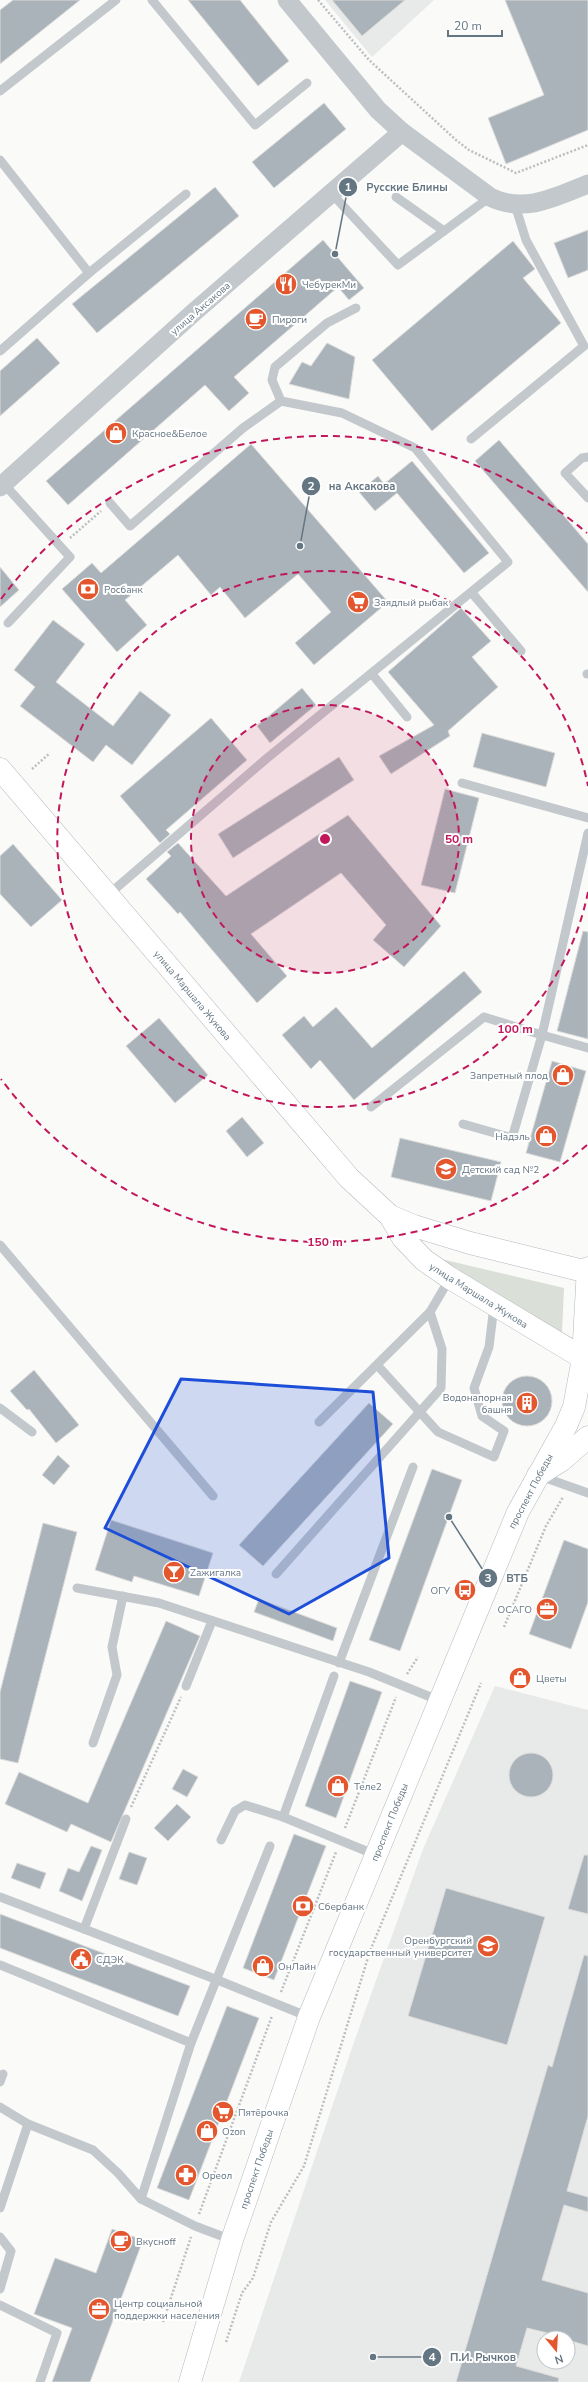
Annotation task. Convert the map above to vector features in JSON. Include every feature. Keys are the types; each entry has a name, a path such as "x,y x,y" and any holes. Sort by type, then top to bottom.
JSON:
{"main road":[{"name":"улица Маршала Жукова","path":"0,769 349,1178 390,1216 403,1238 424,1260 494,1306 586,1356"},
{"name":"улица Маршала Жукова","path":"390,1216 414,1226 470,1243 588,1270"},
{"name":"проспект Победы","path":"190,2382 232,2240 309,2017 438,1700 518,1512 566,1426 574,1407 586,1356 588,1270"},
{"path":"538,1475 562,1460 588,1437"}],"street":[{"path":"287,0 378,110 402,132 490,196 502,203 515,205 548,200 588,184"},
{"name":"улица Аксакова","path":"2,485 193,313 402,132"}],"lane":[{"path":"0,92 116,0"},
{"path":"152,0 255,125 307,83"},
{"path":"0,160 89,273"},
{"path":"0,351 89,273 186,194"},
{"path":"332,194 398,265 490,196"},
{"path":"396,197 444,231"},
{"path":"471,439 584,346 526,240 515,205"},
{"path":"281,401 272,380 275,367 327,323 356,308"},
{"path":"108,895 266,759 508,562 415,448 342,413 281,401 243,428 130,526 110,503"},
{"path":"588,457 582,458 565,473 588,498"},
{"path":"2,485 70,557 8,623"},
{"path":"472,592 522,650"},
{"path":"372,674 407,717"},
{"path":"462,783 588,818"},
{"path":"463,1124 512,1138 542,1036 588,834"},
{"path":"371,1107 484,1017 542,1036 588,1048"},
{"path":"0,1245 212,1496"},
{"path":"319,1422 378,1366 430,1312 450,1278"},
{"path":"378,1366 438,1432 494,1457 504,1431 482,1416 474,1388 489,1347 494,1306"},
{"path":"276,1574 441,1388 442,1349 430,1312"},
{"path":"0,1408 32,1432"},
{"path":"339,1663 413,1467"},
{"path":"538,1475 588,1493"},
{"path":"77,1588 159,1603 401,1684 438,1700"},
{"path":"93,1743 117,1675 112,1647 123,1596"},
{"path":"186,1686 212,1621"},
{"path":"283,1817 334,1676"},
{"path":"221,1840 235,1811 245,1805 283,1817 376,1855"},
{"path":"84,1928 126,1819"},
{"path":"141,2199 191,2043 215,1979 270,1846"},
{"path":"0,1897 84,1928 309,2017"},
{"path":"0,1966 191,2043"},
{"path":"0,2107 28,2124 93,2150 118,2173 141,2199 195,2226 232,2240"},
{"path":"0,2208 28,2124"},
{"path":"0,2237 11,2252 0,2289"},
{"path":"0,2305 57,2332 40,2382"}],"path":[{"path":"318,0 368,60 469,150 516,173 588,145"},
{"path":"60,546 110,503"},
{"path":"32,769 50,753"},
{"path":"504,1627 546,1526 568,1487"},
{"path":"163,2322 195,2226 277,2004 401,1684 418,1657"},
{"path":"226,2342 242,2293 253,2278 271,2222 304,2166 370,1951 481,1683"},
{"path":"126,1819 186,1686"}],"highlighted area":[{"path":"181,1379 373,1392 389,1558 289,1614 105,1528"}],"shaded area":[{"path":"325,0 434,0 372,57"},
{"path":"441,1259 564,1288 562,1333"},
{"name":"Оренбургский государственный университет","path":"495,1686 588,1710 588,2382 239,2382 354,2042 423,1849"}],"building":[{"path":"13,0 80,0 0,64 0,10"},
{"path":"188,0 240,0 289,61 258,86"},
{"path":"332,0 405,0 362,36"},
{"path":"505,0 588,0 588,130 506,164 488,118 544,95"},
{"path":"324,103 346,129 274,188 252,162"},
{"path":"215,187 239,216 97,333 72,304"},
{"path":"588,230 588,270 568,278 554,243"},
{"path":"323,240 364,288 349,300 338,287 234,377 249,393 229,411 205,385 68,505 46,481"},
{"path":"513,241 535,269 523,278 561,323 432,431 372,360"},
{"path":"37,338 60,363 0,416 0,371"},
{"path":"327,343 355,357 349,399 289,384 302,362 311,366"},
{"path":"499,440 588,544 588,592 475,461"},
{"path":"251,444 388,602 314,665 295,643 331,612 298,574 245,618 220,587 211,595 178,555 125,600 147,625 117,652 62,589 92,563 101,573"},
{"path":"412,461 489,553 464,573 397,493 375,511 359,492 378,476 384,484"},
{"path":"0,567 19,590 0,607"},
{"path":"461,608 491,641 472,657 498,687 448,731 450,736 391,774 379,756 434,725 388,672"},
{"path":"53,620 85,644 56,682 113,726 140,691 171,715 132,765 106,745 93,762 20,706 35,687 14,670"},
{"path":"302,688 316,705 270,743 257,726"},
{"path":"211,718 247,760 166,830 170,834 160,843 120,796"},
{"path":"482,733 555,753 546,787 473,767"},
{"path":"339,757 354,780 233,858 218,834"},
{"path":"445,789 479,798 455,893 421,885"},
{"path":"348,815 441,926 404,967 373,940 386,925 341,873 251,934 287,976 257,1003 180,912 178,914 146,879 171,856 167,852 178,843 226,896"},
{"path":"13,844 62,900 31,927 0,894 0,856"},
{"path":"583,931 588,932 588,1039 557,1031"},
{"path":"464,971 482,992 354,1100 320,1060 311,1069 282,1035 304,1016 313,1027 336,1007 372,1048"},
{"path":"159,1018 208,1075 175,1103 126,1046"},
{"path":"552,1061 586,1071 560,1162 526,1153"},
{"path":"242,1117 264,1143 247,1157 226,1131"},
{"name":"Детский сад №2","path":"400,1138 501,1162 491,1201 391,1177"},
{"path":"34,1370 79,1425 56,1443 29,1409 27,1410 10,1391"},
{"name":"Водонапорная башня","path":"522,1376 532,1376 545,1383 552,1396 552,1406 545,1419 532,1426 522,1426 513,1422 506,1415 502,1406 502,1396 506,1387 513,1380"},
{"path":"369,1403 393,1424 263,1566 239,1545"},
{"path":"58,1455 70,1466 54,1485 42,1475"},
{"path":"432,1469 462,1480 400,1651 369,1640"},
{"path":"111,1520 213,1553 199,1596 134,1576 132,1582 95,1570"},
{"path":"43,1523 77,1532 18,1763 0,1759 0,1692"},
{"path":"564,1540 588,1549 588,1602 571,1649 529,1634"},
{"path":"259,1599 337,1628 333,1641 254,1612"},
{"path":"166,1621 200,1636 111,1842 71,1824 67,1832 5,1804 19,1772 88,1803"},
{"path":"350,1681 382,1692 336,1818 305,1806"},
{"path":"531,1753 543,1757 549,1763 553,1775 549,1787 543,1793 531,1797 519,1793 513,1787 509,1775 513,1763 519,1757"},
{"path":"183,1769 198,1777 187,1797 172,1789"},
{"path":"177,1804 191,1817 168,1841 154,1828"},
{"path":"294,1834 326,1846 274,1980 243,1968"},
{"path":"91,1846 102,1850 82,1901 59,1891 68,1868 79,1872"},
{"path":"129,1852 147,1858 137,1885 119,1879"},
{"path":"584,1855 588,1855 588,1914 568,1909"},
{"path":"17,1863 46,1873 40,1889 11,1878"},
{"path":"446,1888 545,1917 507,2045 408,2016"},
{"path":"0,1914 190,1986 178,2016 0,1948"},
{"path":"584,1955 588,1956 588,2116 567,2191 588,2197 588,2212 564,2205 542,2280 588,2293 588,2346 576,2342 576,2330 536,2330 527,2328 516,2366 559,2378 558,2382 456,2382 548,2065 552,2067"},
{"path":"227,2006 259,2018 189,2200 157,2188"},
{"path":"112,2229 143,2240 90,2382 52,2382 72,2328 34,2314 55,2258 96,2273"}],"place":[{"name":"Русские Блины","path":"335,254"},
{"name":"ЧебурекМи","path":"286,284"},
{"name":"Пироги","path":"256,319"},
{"name":"Красное&Белое","path":"116,433"},
{"name":"на Аксакова","path":"300,546"},
{"name":"Росбанк","path":"88,589"},
{"name":"Заядлый рыбак","path":"358,602"},
{"name":"Запретный плод","path":"563,1075"},
{"name":"Надэль","path":"546,1136"},
{"name":"Детский сад №2","path":"446,1169"},
{"name":"Водонапорная башня","path":"527,1403"},
{"name":"ВТБ","path":"449,1517"},
{"name":"Zажигалка","path":"174,1572"},
{"name":"ОГУ","path":"465,1590"},
{"name":"ОСАГО","path":"547,1609"},
{"name":"Цветы","path":"520,1678"},
{"name":"Теле2","path":"338,1786"},
{"name":"Сбербанк","path":"303,1906"},
{"name":"Оренбургский государственный университет","path":"488,1946"},
{"name":"СДЭК","path":"81,1959"},
{"name":"ОнЛайн","path":"263,1966"},
{"name":"Пятёрочка","path":"223,2112"},
{"name":"Ozon","path":"207,2131"},
{"name":"Ореол","path":"186,2175"},
{"name":"Вкусноff","path":"121,2241"},
{"name":"Центр социальной поддержки населения","path":"99,2309"},
{"name":"П.И. Рычков","path":"373,2357"}]}
